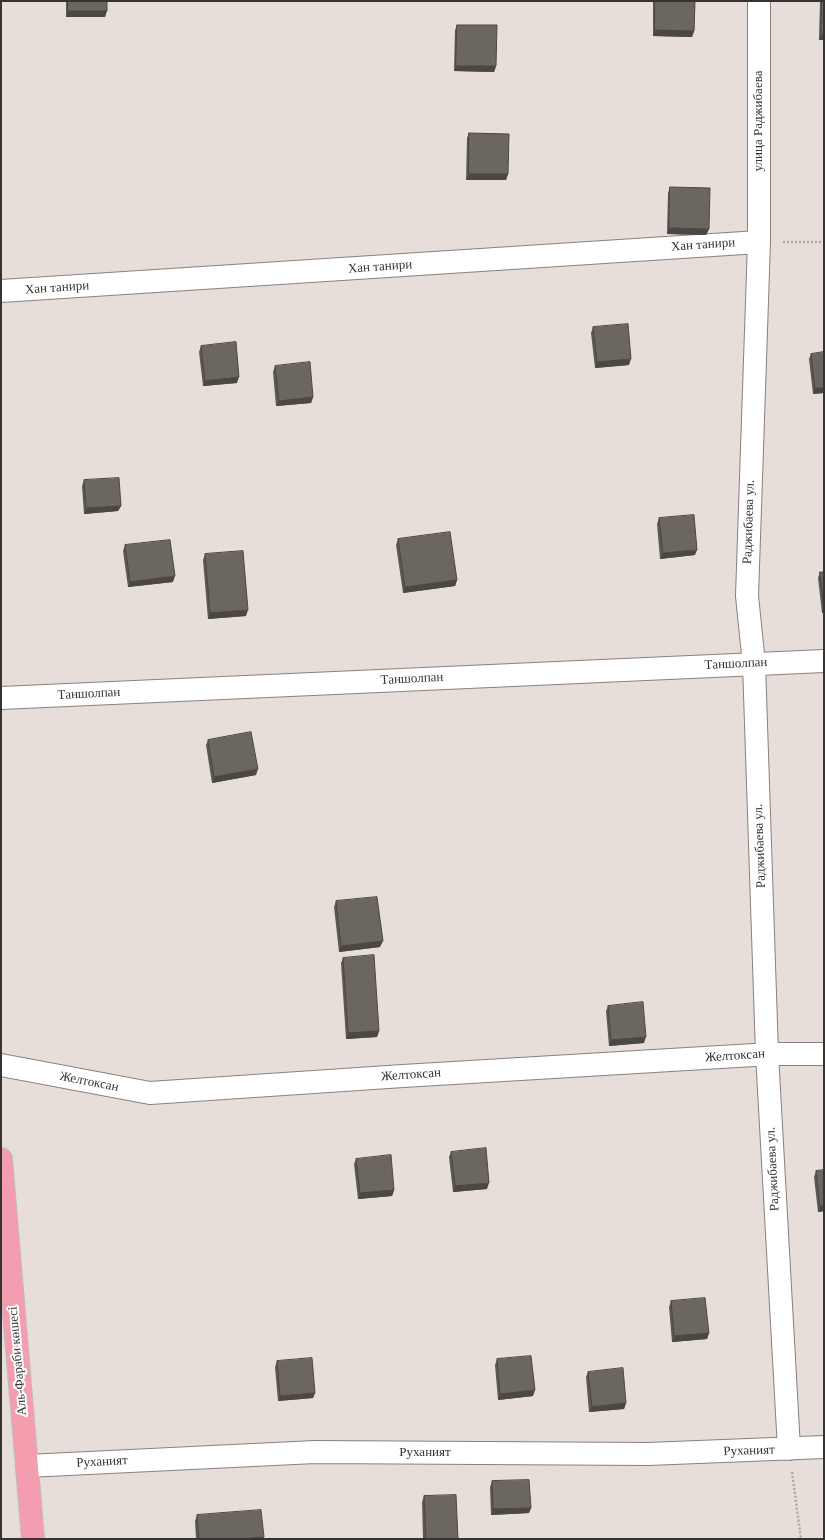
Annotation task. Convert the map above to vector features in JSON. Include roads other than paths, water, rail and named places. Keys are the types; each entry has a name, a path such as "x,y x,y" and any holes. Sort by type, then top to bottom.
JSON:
{"main road":[{"name":"Аль-Фараби көшесі","path":"1,1159 33,1539"}],"street":[{"name":"улица Раджибаева","path":"758,1 759,242"},
{"name":"Хан танири","path":"1,291 759,242"},
{"name":"Раджибаева ул.","path":"759,242 747,596 754,664 767,1054 789,1449"},
{"name":"Таншолпан","path":"1,698 824,661"},
{"name":"Желтоксан","path":"1,1065 150,1093 767,1054 824,1054"},
{"name":"Руханият","path":"27,1466 315,1452 648,1454 824,1447"}]}
